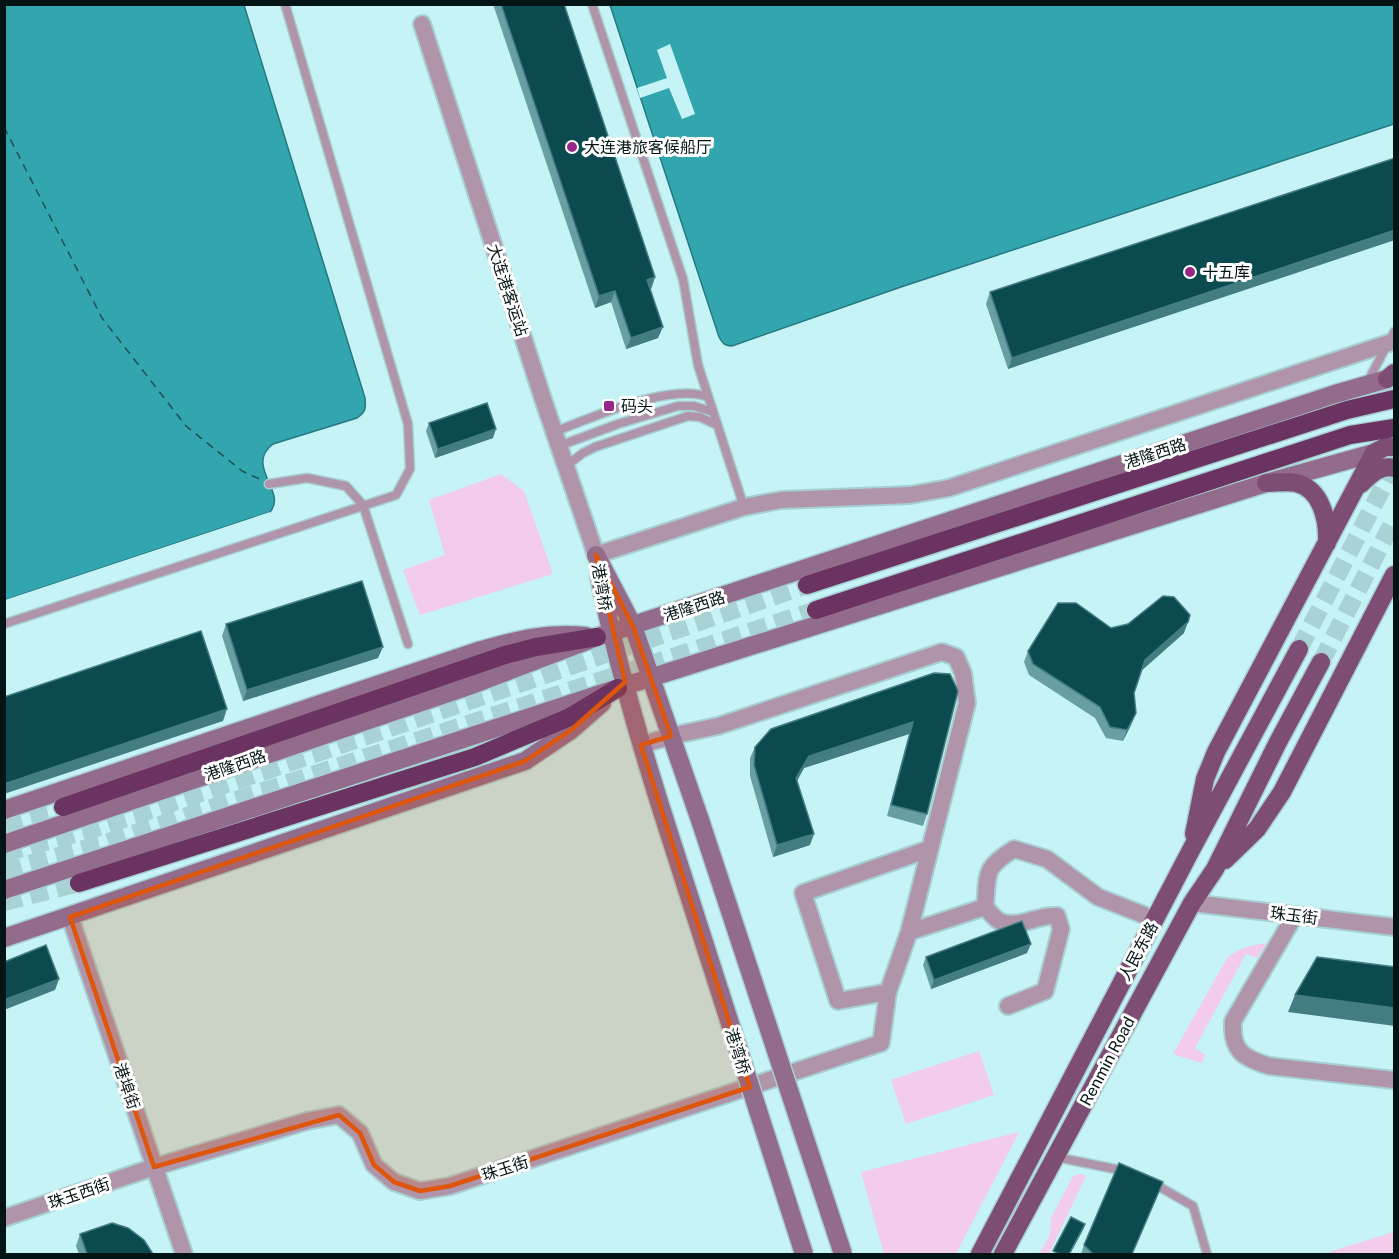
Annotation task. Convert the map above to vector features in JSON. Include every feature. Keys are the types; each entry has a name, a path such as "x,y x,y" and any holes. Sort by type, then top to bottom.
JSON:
{"highway":[{"path":"807,585 1387,400"},
{"path":"816,610 1350,435 1395,428"},
{"path":"63,807 505,656 604,635"},
{"path":"79,883 475,757 570,717 622,687"}],"main road":[{"name":"港隆西路","path":"4,844 468,686 604,635 1392,377"},
{"path":"1335,394 1360,395 1387,400"},
{"path":"4,890 650,678 1266,483 1374,453 1385,447 1395,447"},
{"path":"1191,850 1203,787 1216,752 1374,453"},
{"path":"1355,490 1372,473 1389,466 1395,468"},
{"path":"1266,483 1296,483 1311,490 1325,515 1328,528 1327,543"},
{"name":"港湾桥","path":"596,555 633,626 700,820 843,1254"},
{"name":"港湾桥","path":"596,555 604,635 804,1254"},
{"path":"1215,869 1257,829 1282,792 1395,574"},
{"path":"4,810 519,639 560,633 604,635"},
{"name":"人民东路","path":"980,1254 1299,649"},
{"path":"1215,869 1278,742 1321,662"},
{"path":"4,938 525,761 572,730 622,687"},
{"name":"Renmin Road","path":"1003,1254 1192,903 1215,869"}],"street":[{"name":"大连港客运站","path":"422,24 556,439 596,555"},
{"path":"596,555 744,507 781,500 910,495 949,488 1392,337"},
{"path":"641,746 671,736 718,726 942,652 956,657 963,673 968,703 909,932 888,992 838,1001 803,893 929,849"},
{"path":"985,908 988,873 996,860 1014,849 1047,859 1098,897 1144,915"},
{"name":"珠玉街","path":"1192,903 1395,927"},
{"path":"909,932 985,908"},
{"path":"985,908 999,921 1018,925 1048,915 1057,916 1062,929 1046,991 1008,1006"},
{"path":"1295,915 1233,1021 1232,1037 1237,1047 1250,1060 1269,1066 1395,1080"},
{"name":"港埠街","path":"70,917 184,1254"},
{"name":"珠玉街","path":"154,1167 307,1121 339,1115 360,1133 374,1165 394,1182 420,1191 450,1186 882,1043 888,992"},
{"name":"珠玉西街","path":"4,1218 154,1167"}],"lane":[{"path":"4,624 396,495 410,469 408,424 285,4"},
{"path":"592,4 683,279 698,365 744,507"},
{"path":"1366,385 1392,337"},
{"path":"556,439 614,410 671,394 688,393 708,397"},
{"path":"556,439 609,427 678,406 694,406 713,412"},
{"path":"566,466 595,447 673,420 688,416 700,417 718,425"},
{"path":"269,484 307,478 346,486 363,506 408,644"},
{"path":"1055,1157 1109,1166 1134,1173"},
{"path":"1144,1178 1192,1206 1207,1254"}],"highlighted area":[{"path":"596,555 633,626 671,736 641,745 750,1087 450,1186 420,1191 394,1182 374,1165 360,1133 339,1115 154,1167 70,917 525,761 571,730 625,682"}],"shaded area":[{"path":"501,474 524,491 553,574 420,615 403,570 445,555 429,500"},
{"path":"1267,943 1257,958 1246,954 1195,1048 1205,1055 1202,1063 1173,1054 1227,958 1246,948"},
{"path":"979,1051 994,1095 906,1124 891,1080"},
{"path":"1019,1132 956,1254 884,1254 861,1172"},
{"path":"1079,1174 1086,1176 1049,1254 1039,1254 1050,1235 1051,1218 1073,1176"},
{"path":"1394,1232 1394,1254 1322,1254"}],"water":[{"path":"4,5 244,5 365,398 365,410 357,418 273,444 265,452 264,470 274,496 274,504 270,512 5,600"},
{"path":"610,5 1394,5 1394,124 730,346 724,344 719,337"}],"pier":[{"path":"670,44 695,114 682,119 669,88 640,98 637,88 667,78 657,50"},
{"path":"270,512 271,515 4,603 5,600"}],"building":[{"name":"大连港旅客候船厅","path":"501,4 564,4 655,277 647,280 663,327 631,338 615,291 599,296"},
{"name":"十五库","path":"1395,158 1395,230 1012,358 990,292"},
{"path":"487,403 496,429 438,449 429,423"},
{"path":"362,581 383,647 247,690 226,624"},
{"path":"1163,596 1174,597 1190,615 1188,622 1145,660 1134,693 1136,713 1127,730 1110,727 1100,707 1033,664 1028,651 1058,603 1076,603 1111,628 1128,624"},
{"path":"201,631 227,709 4,784 4,697"},
{"path":"934,673 950,674 958,691 927,814 891,805 913,722 809,756 796,778 814,834 777,845 754,765 755,747 771,729"},
{"path":"1022,921 1031,944 934,980 926,957"},
{"path":"46,945 59,979 4,1000 4,962"},
{"path":"1317,957 1395,967 1395,1008 1295,995"},
{"path":"1119,1163 1163,1182 1132,1254 1093,1254 1084,1245"},
{"path":"1071,1217 1085,1224 1069,1254 1059,1254 1053,1251"},
{"path":"112,1223 128,1228 144,1240 153,1254 87,1254 80,1234"}],"ferry route":[{"path":"4,127 102,318 186,426 242,471 266,482"}],"tunnel":[{"path":"1299,649 1394,466"},
{"path":"1321,662 1394,520"},
{"path":"4,853 93,829 154,809 807,585"},
{"path":"4,871 105,843 816,610"},
{"path":"4,823 63,807"},
{"path":"4,902 79,883"}],"place":[{"name":"大连港旅客候船厅","path":"572,147"},
{"name":"十五库","path":"1190,272"},
{"name":"码头","path":"609,406"}]}
